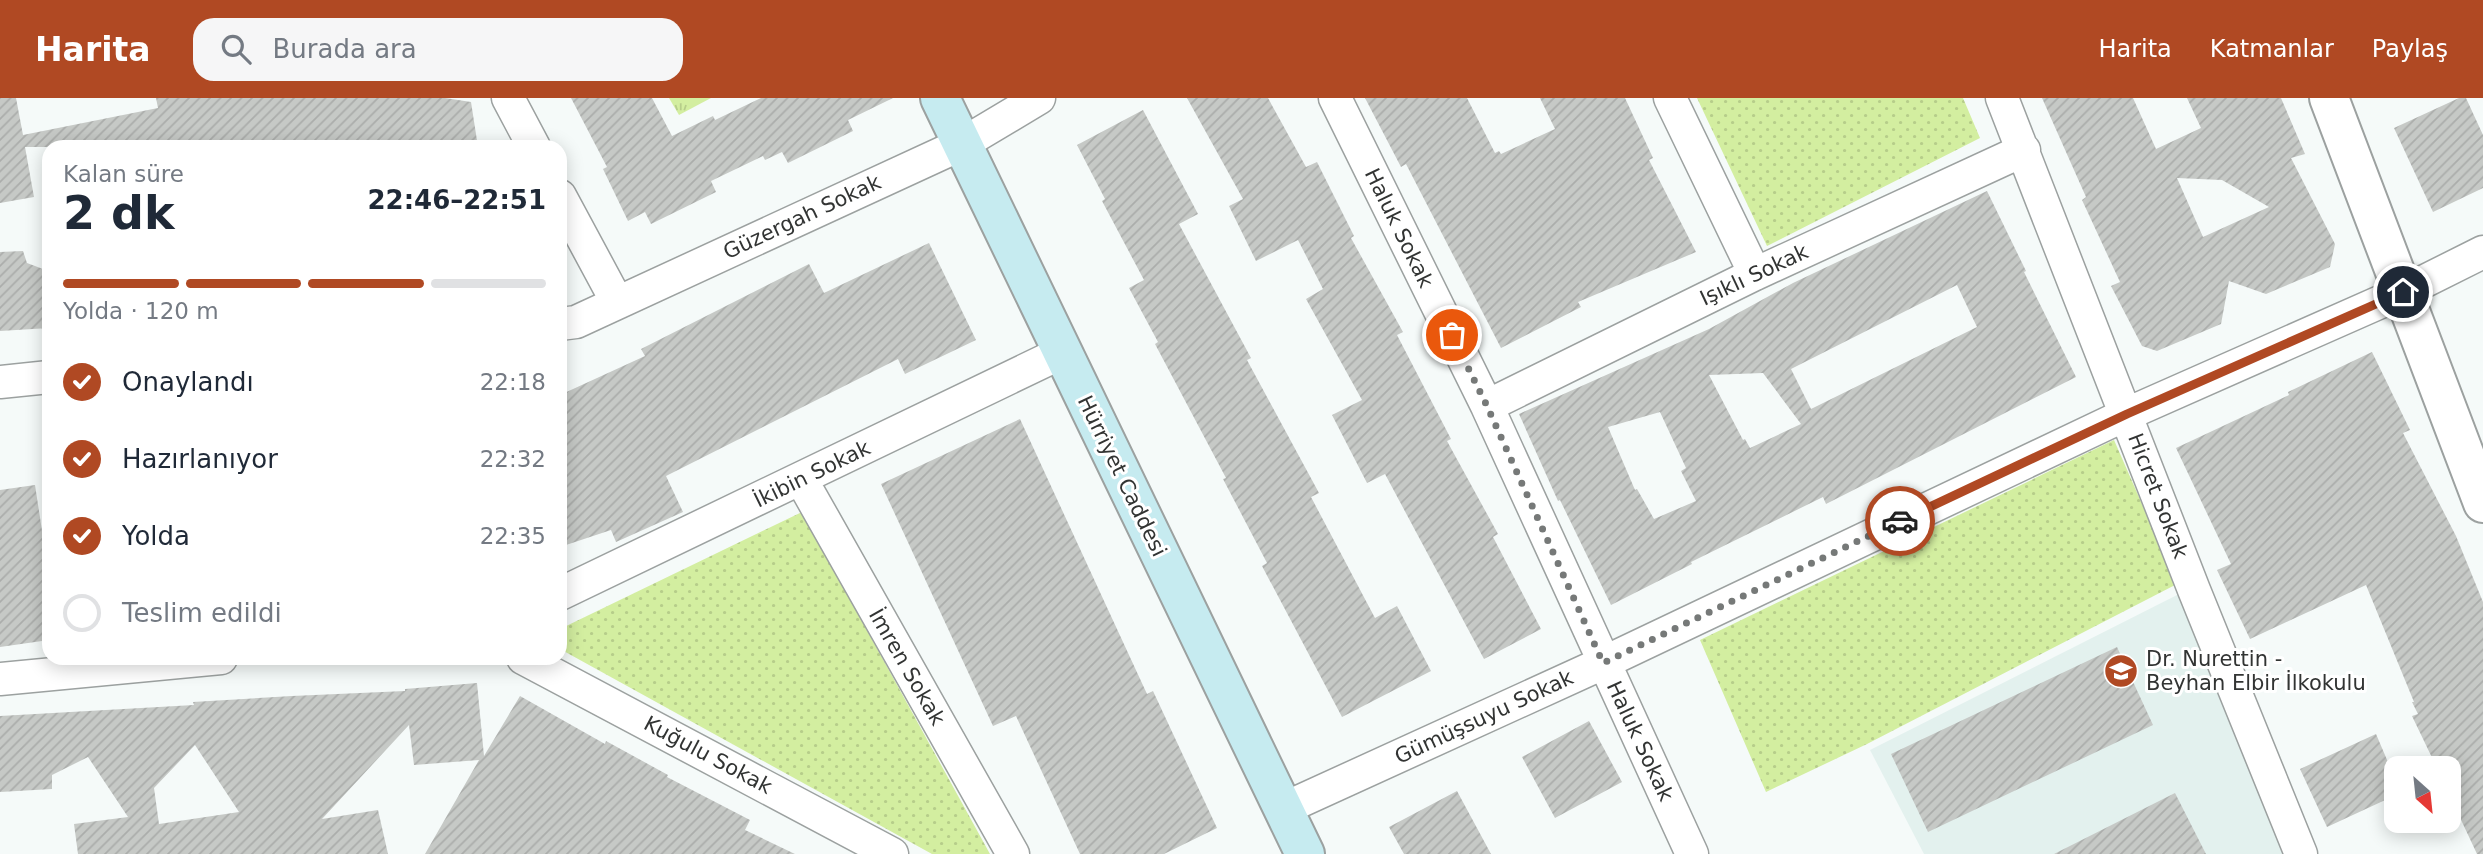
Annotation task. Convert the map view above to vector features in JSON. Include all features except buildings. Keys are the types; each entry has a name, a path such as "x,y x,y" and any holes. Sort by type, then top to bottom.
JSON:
{"main road":[{"name":"Hürriyet Caddesi","path":"940,98 1305,854"}],"street":[{"path":"508,98 530,140"},
{"name":"Güzergah Sokak","path":"567,323 576,322 962,144 1039,98"},
{"name":"Haluk Sokak","path":"1335,98 1487,406 1692,854"},
{"path":"1670,98 1755,274"},
{"name":"Hicret Sokak","path":"2002,98 2194,590 2301,854"},
{"path":"2329,98 2483,503"},
{"name":"Işıklı Sokak","path":"1487,406 1755,274 2024,150"},
{"path":"567,209 617,302"},
{"name":"Gümüşsuyu Sokak","path":"1283,809 1603,663 2127,414 2403,292 2483,252"},
{"name":"İkibin Sokak","path":"567,591 1063,352"},
{"path":"5,381 42,378"},
{"path":"5,381 42,398"},
{"name":"İmren Sokak","path":"801,480 1013,854"},
{"path":"0,679 147,665"},
{"name":"Kuğulu Sokak","path":"536,665 878,850"}],"shaded area":[{"name":"Dr. Nurettin - Beyhan Elbir İlkokulu","path":"2183,592 2287,854 1924,854 1870,750"}],"green space":[{"path":"669,98 711,98 679,115"},
{"path":"1697,98 1963,98 1980,138 1767,246"},
{"path":"2114,440 2177,584 1867,744 1766,792 1700,640"},
{"path":"802,512 990,854 932,854 567,653 567,626"}],"way so far":[{"path":"1452,335 1487,406 1603,663 1900,521"}],"place":[{"name":"Dr. Nurettin - Beyhan Elbir İlkokulu","path":"2121,671"}],"route":[{"path":"1900,521 2127,414 2403,292"}]}
